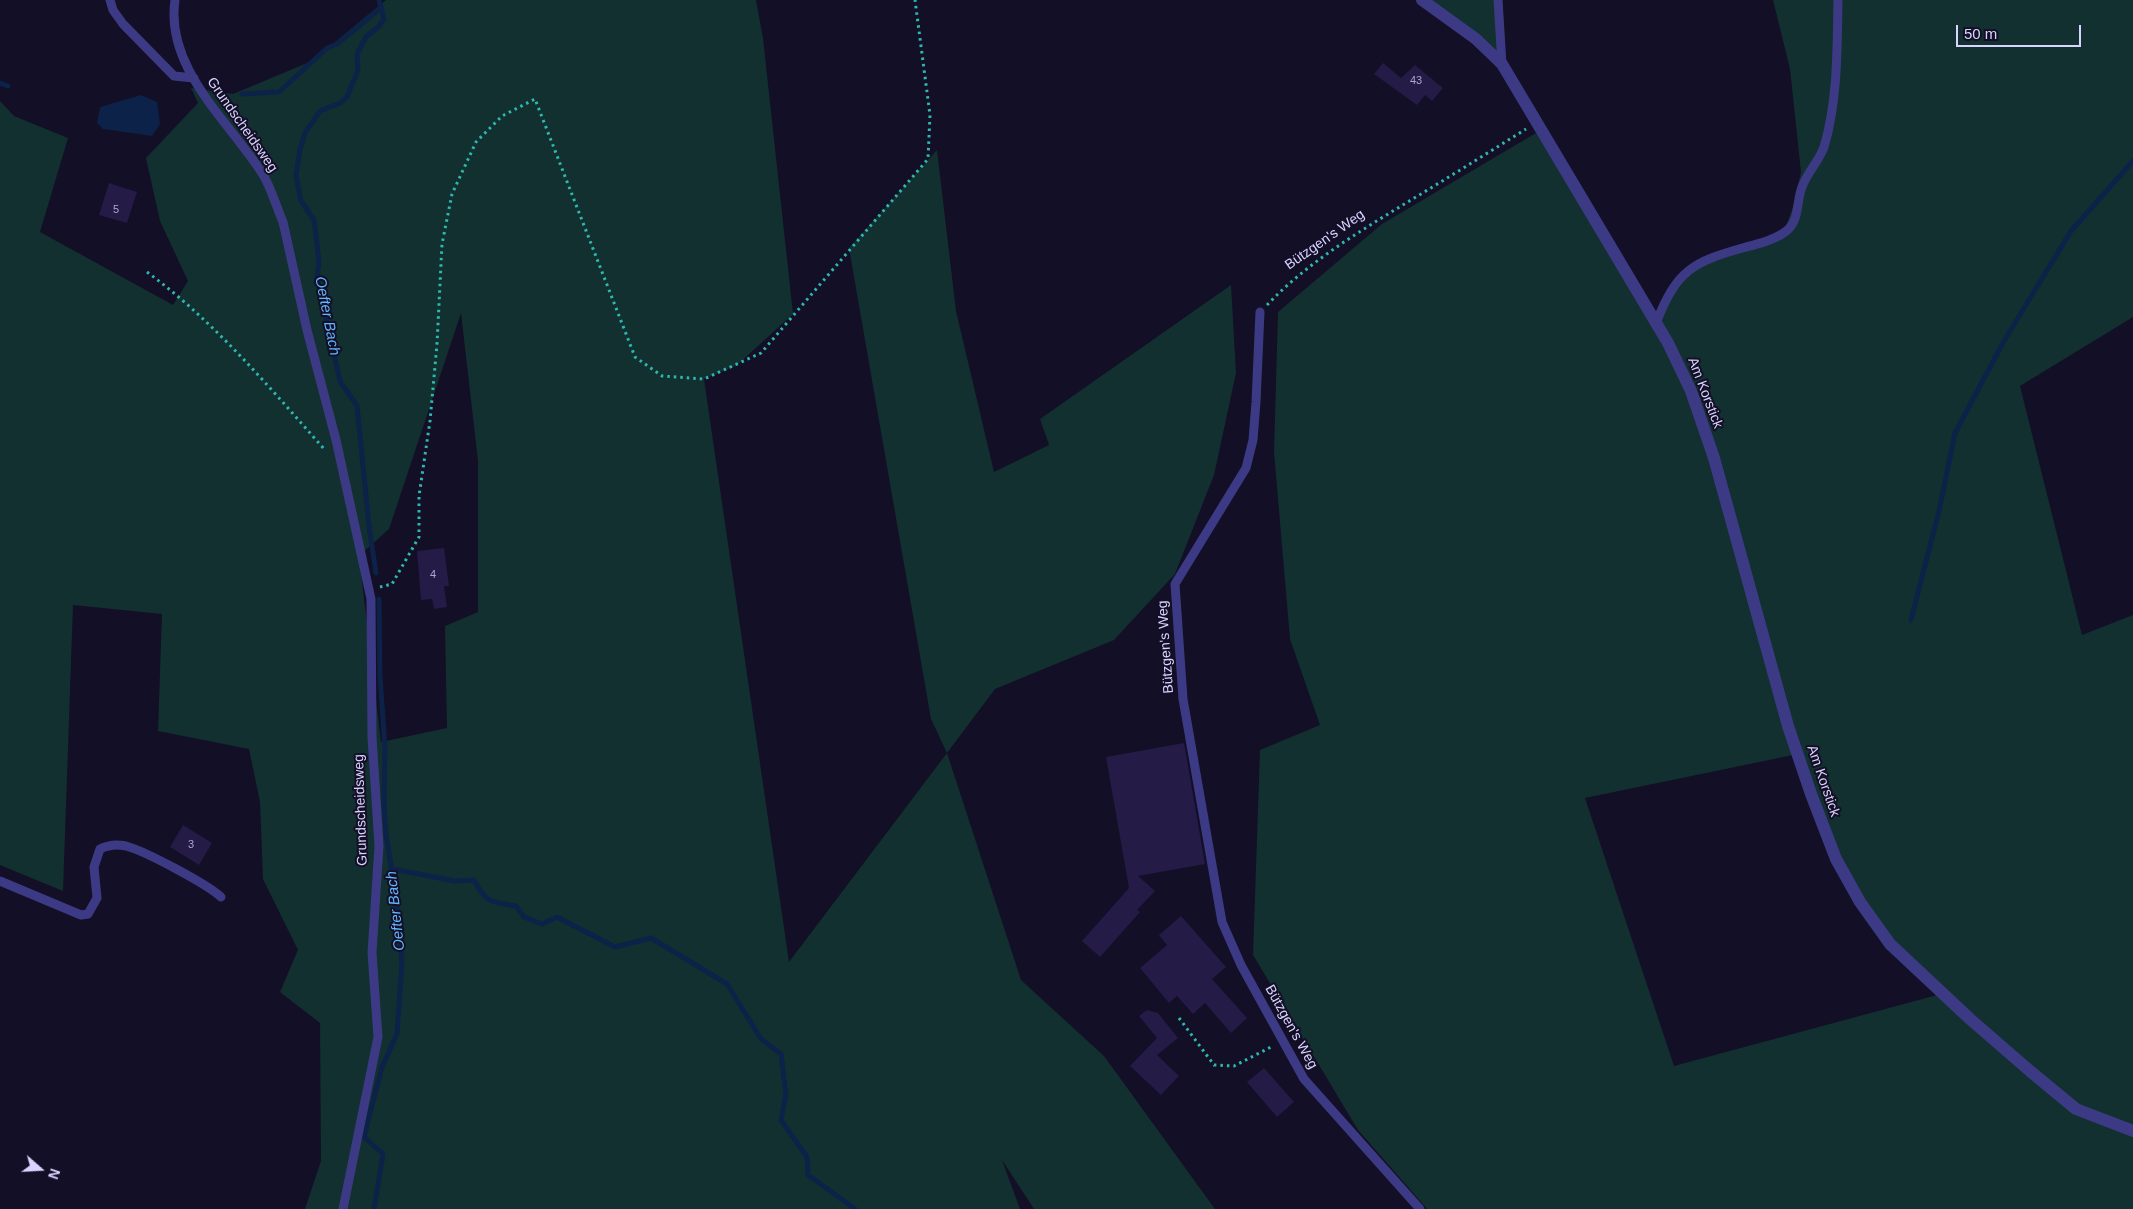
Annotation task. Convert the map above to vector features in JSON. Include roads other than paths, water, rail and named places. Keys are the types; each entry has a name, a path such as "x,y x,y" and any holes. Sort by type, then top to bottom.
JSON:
{"street":[{"name":"Am Korstick","path":"1422,0 1476,40 1502,64 1656,323 1691,391 1714,458 1791,734 1827,838 1860,902 1890,944 1970,1019 2030,1071 2076,1108 2133,1131"}],"lane":[{"path":"110,0 113,10 122,24 174,76 194,78"},
{"name":"Grundscheidsweg","path":"175,0 175,40 194,78 263,175 283,222 370,591 372,738 379,846 372,952 378,1037 343,1209"},
{"name":"Am Korstick","path":"1498,0 1502,64"},
{"path":"1656,323 1667,296 1680,277 1697,263 1762,243 1785,232 1793,224 1802,188 1823,148 1836,80 1838,0"},
{"name":"Bützgen's Weg","path":"1260,312 1253,440 1246,468 1175,584 1183,698 1222,922 1241,966 1304,1079 1420,1209"},
{"path":"0,881 81,915 88,914 97,898 94,867 100,849 115,845 126,846 149,856 221,897"}],"water":[{"path":"141,95 157,102 160,124 152,136 103,129 97,123 100,107"}],"waterway":[{"name":"Oefter Bach","path":"376,573 369,526 357,406 340,381 317,277 319,261 314,220 301,201 296,176 300,149 305,133 320,111 340,103 347,97 358,70 357,54 366,37 384,19 379,0"},
{"path":"242,94 279,92 327,48 337,44 381,8"},
{"path":"0,83 8,86"},
{"path":"1911,620 1939,511 1955,433 2004,341 2071,231 2133,161"},
{"name":"Oefter Bach","path":"374,1209 383,1154 364,1137 382,1067 397,1034 402,963 398,912 386,834 384,803 385,748 380,676 379,599"},
{"path":"393,869 455,881 474,880 482,893 490,900 516,906 524,917 542,924 557,917 615,947 651,938 727,984 761,1039 781,1054 786,1095 781,1120 807,1157 808,1175 855,1209"}]}
